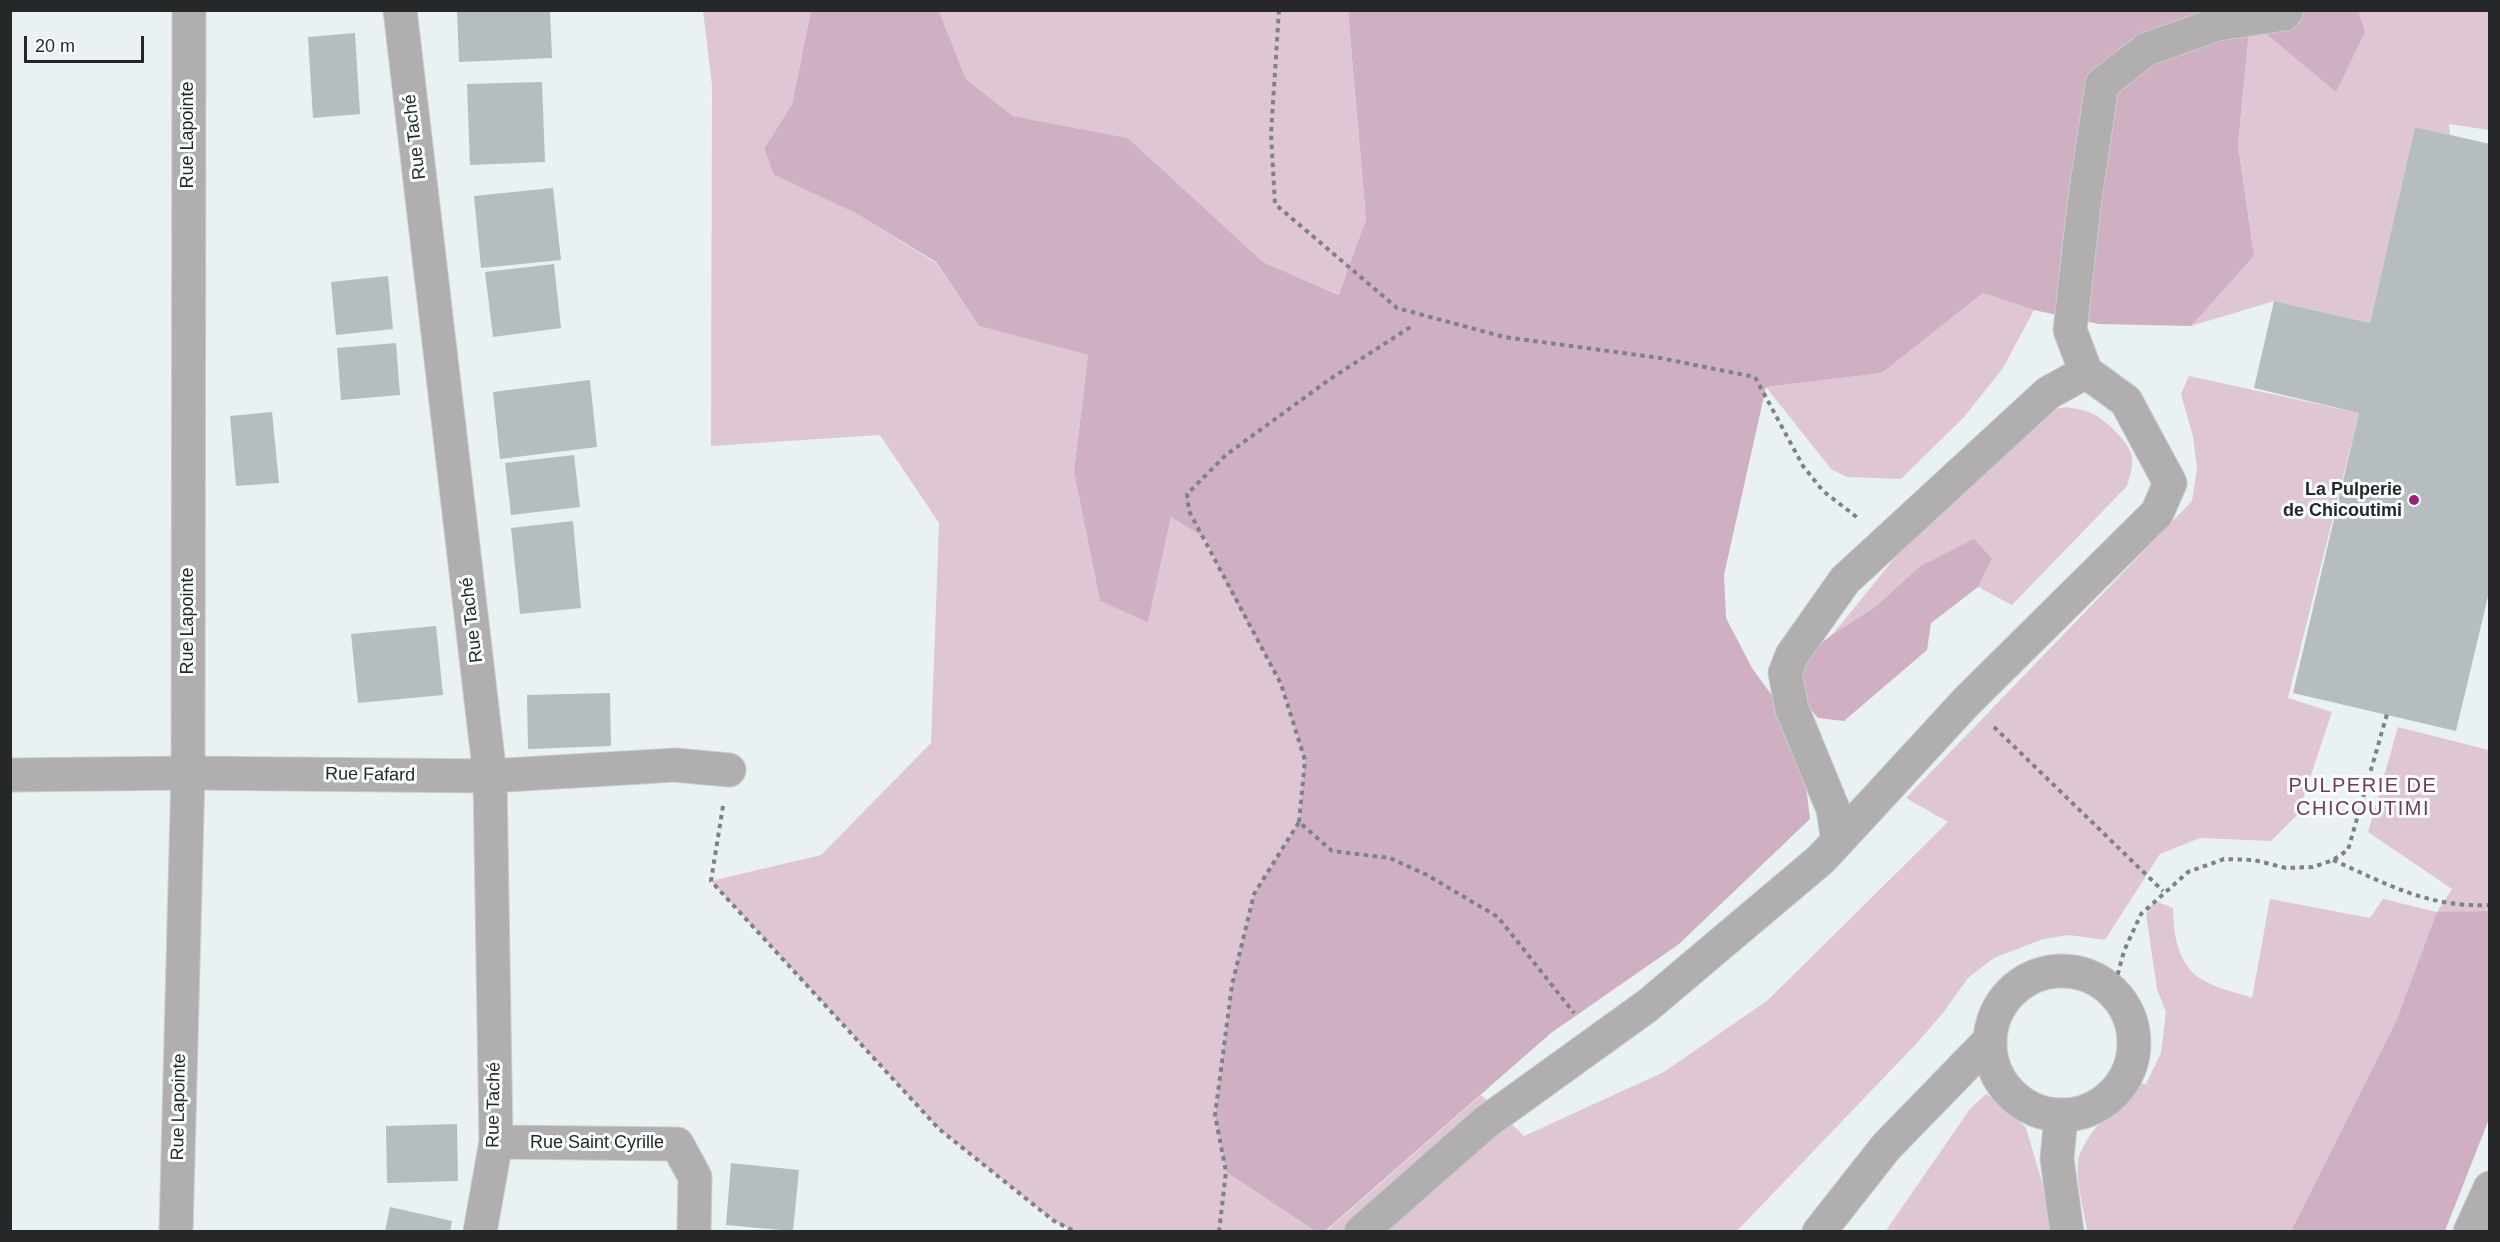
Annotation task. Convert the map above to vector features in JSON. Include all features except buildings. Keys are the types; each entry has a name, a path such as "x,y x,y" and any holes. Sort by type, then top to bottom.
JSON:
{"street":[{"name":"Rue Lapointe","path":"176,1232 188,773 189,10"},
{"name":"Rue Taché","path":"400,10 490,776 496,1142 480,1232"},
{"path":"1361,1232 1486,1122 1647,1006 1820,860 1967,701 2157,513 2170,483 2126,401 2086,372 2070,330 2084,205 2102,84 2147,49 2218,24 2284,14 2287,10"},
{"path":"1838,841 1833,809 1792,709 1785,673 1792,655 1845,580 2048,393 2086,372"},
{"name":"Rue Fafard","path":"10,776 188,773 490,776 675,765 729,770"},
{"path":"2069,971 2093,978 2113,992 2127,1011 2134,1035 2133,1059 2123,1082 2107,1100 2085,1112 2061,1116 2038,1112 2018,1101 2002,1084 1993,1063 1990,1040 1995,1018 2006,998 2024,983 2045,973 2069,971"},
{"path":"1819,1232 1886,1147 1990,1040"},
{"path":"2061,1116 2057,1159 2067,1232"},
{"name":"Rue Saint Cyrille","path":"496,1142 677,1144 695,1177 694,1232"},
{"path":"2470,1232 2490,1188"}],"path":[{"path":"1279,10 1271,134 1275,204 1323,246 1397,308 1504,337 1660,358 1755,377 1803,466 1816,483 1887,541"},
{"path":"1219,1232 1226,1172 1215,1115 1232,985 1254,894 1299,822 1305,760 1281,684 1189,511 1187,494 1226,455 1330,379 1412,327"},
{"path":"1967,701 2163,891"},
{"path":"2113,992 2124,951 2141,914 2163,891 2188,872 2224,859 2254,860 2286,868 2313,867 2333,860 2348,850 2386,714"},
{"path":"729,770 711,881 939,1129 1054,1221 1076,1232"},
{"path":"1299,822 1332,851 1390,858 1427,875 1498,917 1576,1016"},
{"path":"2333,860 2422,898 2465,906 2490,905"}],"shaded area":[{"path":"2358,10 2365,32 2336,92 2250,20 2238,145 2254,256 2191,326 2099,324 2034,310 1983,293 1882,373 1766,387 1724,575 1726,618 1752,668 1800,734 1810,819 1679,944 1551,1033 1325,1231 1315,1231 1226,1172 1215,1115 1232,985 1254,894 1299,822 1305,760 1281,684 1227,586 1206,539 1171,517 1148,622 1100,601 1074,472 1088,355 979,326 936,262 857,214 774,175 764,149 792,104 811,11 939,11 966,79 1013,116 1128,138 1263,262 1339,295 1366,220 1348,11"},
{"path":"703,11 811,11 792,104 764,149 774,175 857,214 936,263 979,326 1088,355 1074,472 1100,601 1148,621 1171,517 1206,539 1227,586 1281,684 1305,760 1299,822 1254,894 1232,985 1215,1115 1226,1172 1315,1231 1076,1232 1054,1221 939,1129 711,881 821,855 931,743 939,523 880,435 711,446 712,85"},
{"path":"939,11 1348,11 1366,221 1340,295 1263,262 1128,138 1013,116 966,79"},
{"path":"2358,11 2489,11 2489,130 2449,124 2450,135 2415,127 2370,323 2274,301 2191,326 2254,256 2238,145 2250,20 2365,32"},
{"path":"1983,293 2034,310 2003,368 1964,417 1901,479 1847,477 1831,469 1766,387 1882,373"},
{"path":"2189,376 2359,413 2288,698 2332,712 2298,814 2271,841 2200,838 2160,854 2105,940 2069,935 2043,939 1994,958 1968,978 1943,1013 1916,1044 1737,1231 1325,1232 1481,1095 1524,1136 1664,1072 1768,1000 1948,822 1906,798 2192,501 2197,468 2193,437 2181,394"},
{"path":"2067,407 2095,415 2121,437 2132,457 2127,486 2012,605 1978,587 1992,559 1919,567 1875,607 1833,634 1910,539 2050,410"},
{"path":"1974,539 1992,559 1978,587 1931,623 1927,650 1844,721 1818,718 1803,701 1803,657 1875,607 1919,567"},
{"path":"2398,727 2489,750 2489,911 2437,913 2396,1021 2291,1231 2087,1231 2078,1179 2078,1162 2081,1152 2093,1131 2135,1084 2146,1084 2161,1053 2166,1012 2157,989 2146,914 2155,901 2173,908 2174,928 2179,948 2183,958 2195,974 2214,986 2252,998 2270,899 2370,918 2383,899 2437,912 2452,889 2368,832"},
{"path":"2489,911 2489,1119 2445,1231 2291,1231 2396,1021 2437,912"},
{"path":"1986,1094 2008,1109 2026,1128 2042,1182 2051,1231 1885,1232 1970,1109"}],"place":[{"name":"La Pulperie de Chicoutimi","path":"2414,500"}],"district":[{"name":"PULPERIE DE CHICOUTIMI","path":"2363,798"}]}
